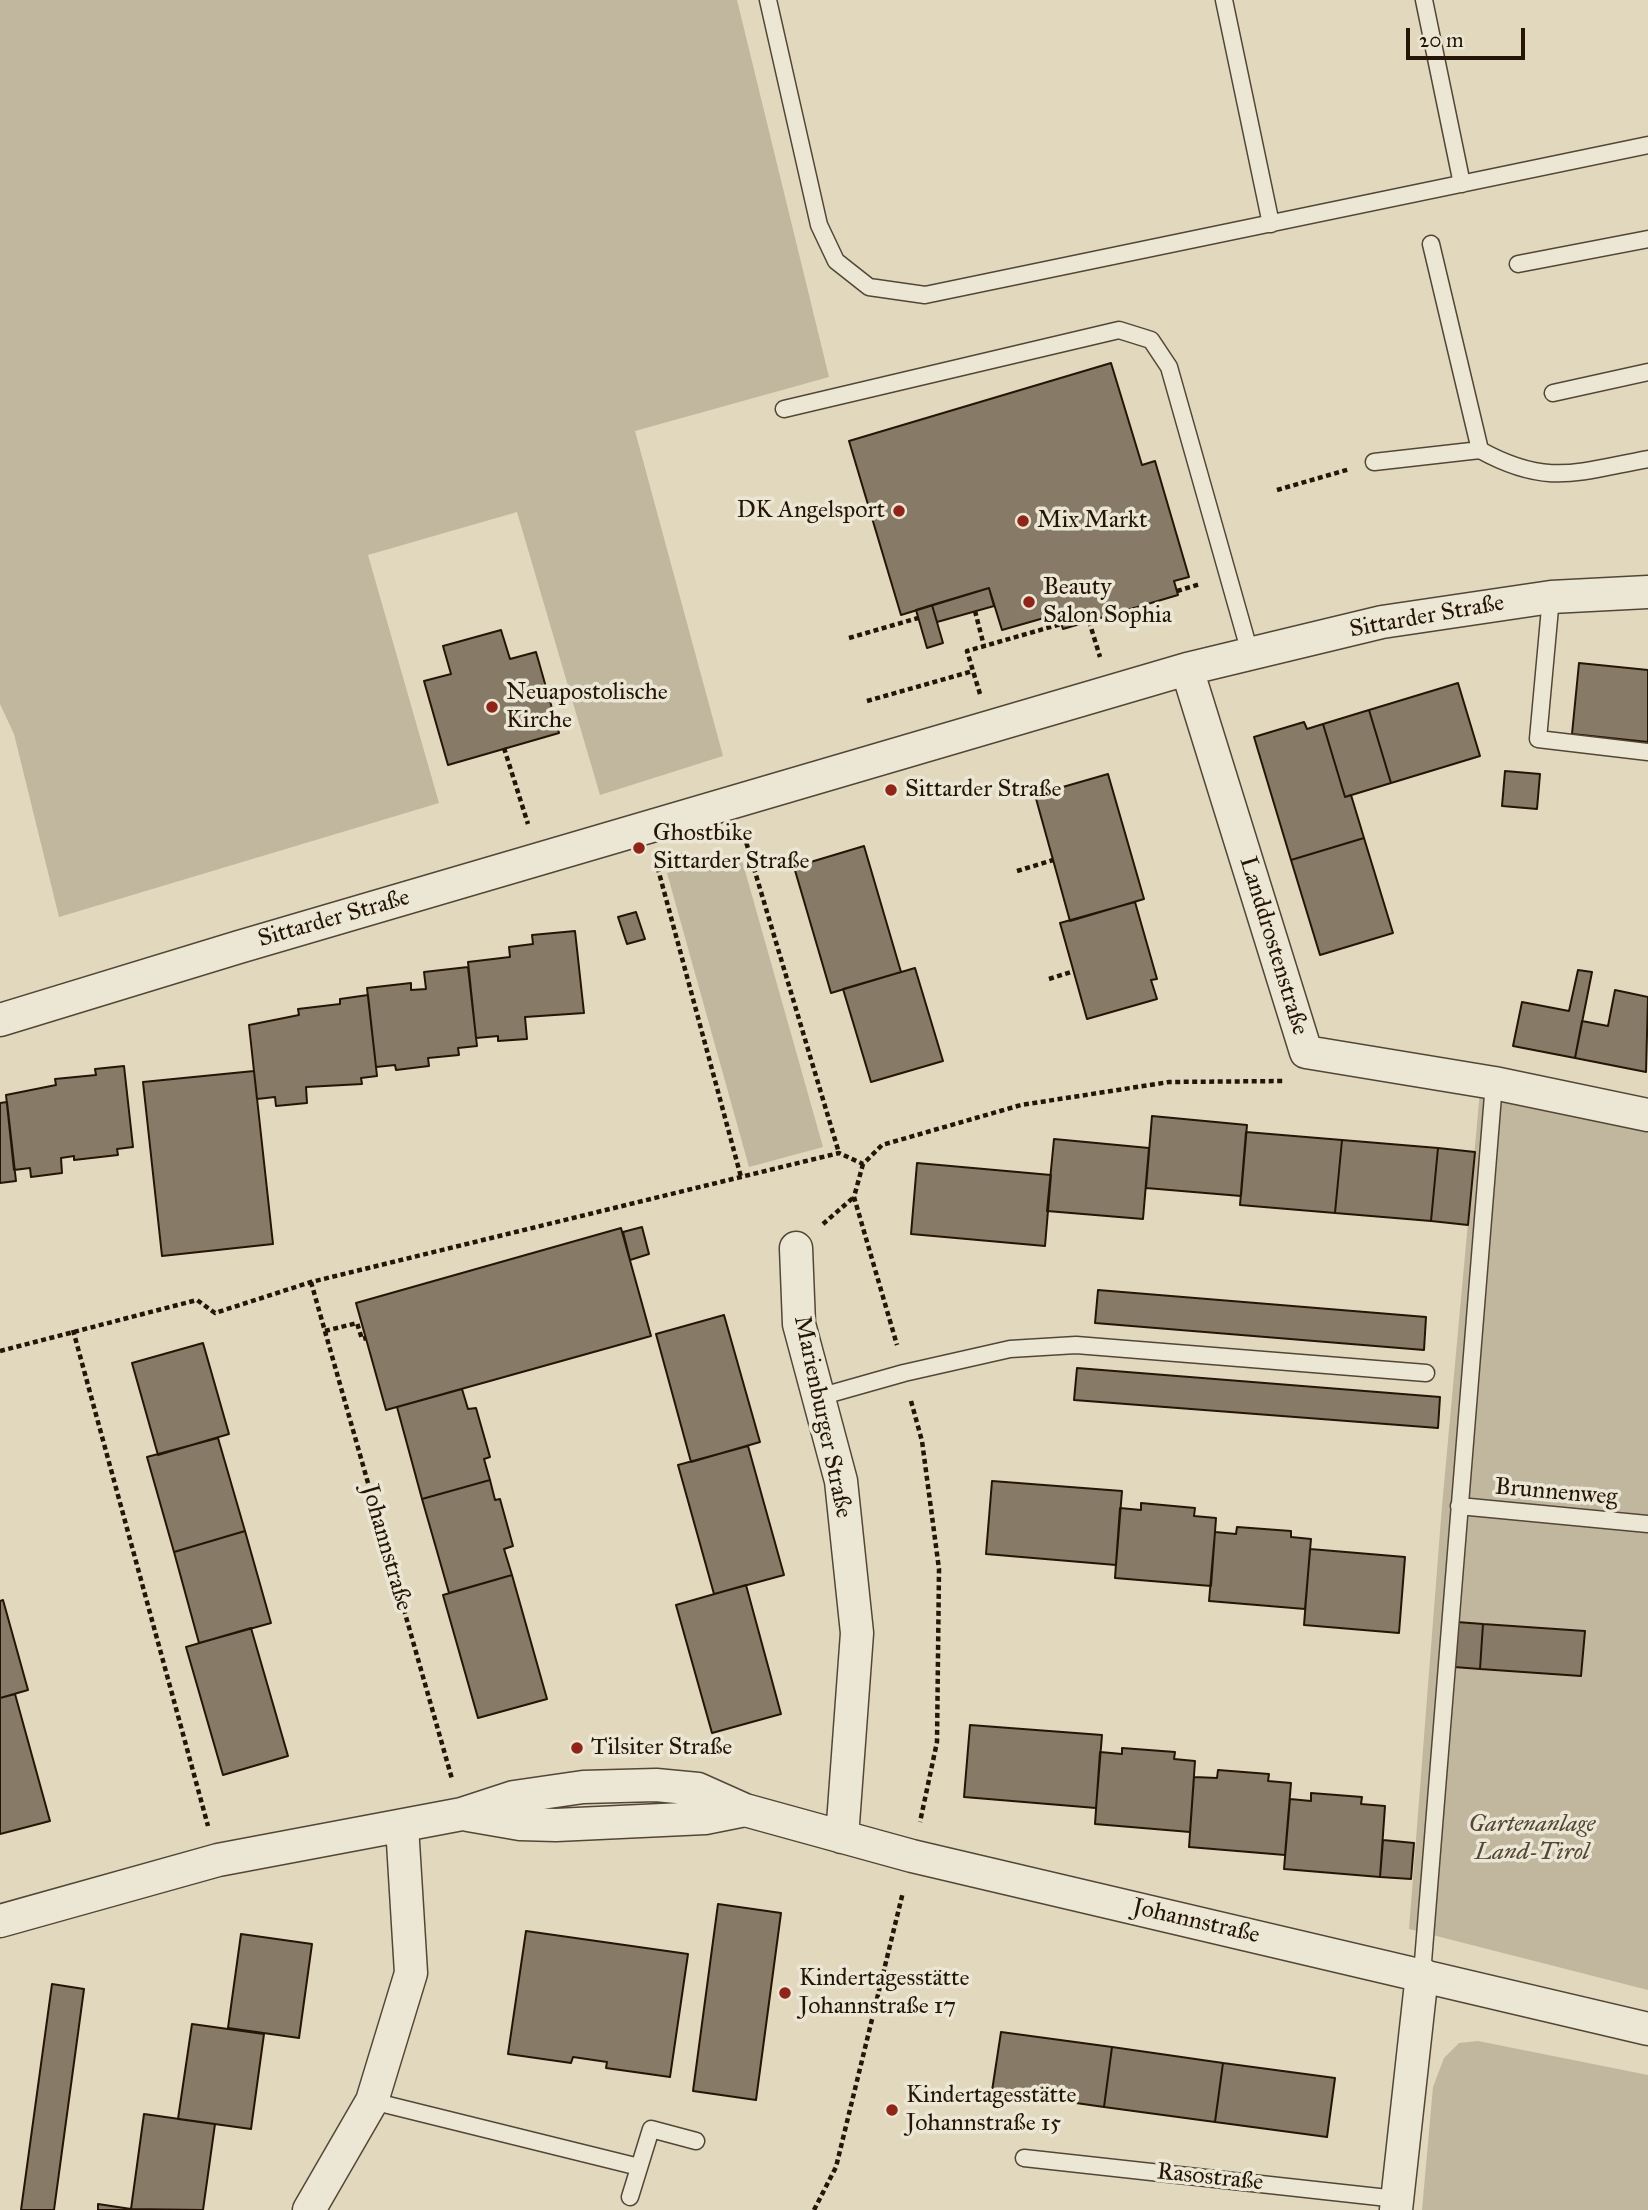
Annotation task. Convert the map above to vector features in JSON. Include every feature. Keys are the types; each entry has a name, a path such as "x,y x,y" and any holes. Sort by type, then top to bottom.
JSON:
{"street":[{"name":"Sittarder Straße","path":"0,1020 1187,669 1382,622 1551,597 1648,592"},
{"name":"Landdrostenstraße","path":"1187,669 1306,1052 1494,1083 1648,1115"},
{"name":"Marienburger Straße","path":"796,1248 799,1324 841,1481 857,1633 842,1837"},
{"name":"Johannstraße","path":"0,1921 218,1860 462,1814 520,1824 556,1825 705,1818 745,1810 912,1856 1648,2029"},
{"path":"309,2210 372,2101 411,1973 402,1826"},
{"name":"Rasostraße","path":"1396,2204 1422,1974"}],"lane":[{"path":"768,0 819,226 836,261 869,287 925,295 1648,145"},
{"path":"1224,0 1271,224"},
{"path":"1424,0 1462,184"},
{"path":"1518,264 1648,239"},
{"path":"1431,244 1480,450"},
{"path":"784,409 1119,330 1151,340 1169,367 1250,653"},
{"path":"1553,393 1648,372"},
{"path":"1374,462 1480,450 1510,467 1558,476 1648,459"},
{"path":"1551,597 1538,739 1648,752"},
{"path":"1422,1974 1494,1083"},
{"path":"819,1397 904,1373 1010,1349 1076,1345 1426,1373"},
{"name":"Brunnenweg","path":"1459,1506 1648,1524"},
{"path":"372,2101 639,2167"},
{"path":"629,2197 651,2129 696,2141"},
{"name":"Rasostraße","path":"1024,2158 1396,2204"}],"path":[{"path":"1277,490 1374,462"},
{"path":"975,611 984,646"},
{"path":"849,638 918,618"},
{"path":"990,727 967,651 1061,624"},
{"path":"867,701 973,671"},
{"path":"504,748 539,859"},
{"path":"734,801 839,1153"},
{"path":"674,819 685,860 657,869 741,1177"},
{"path":"1017,871 1053,860"},
{"path":"1049,979 1073,971"},
{"path":"814,2210 836,2167 937,1742 939,1569 922,1441 854,1197 863,1164 882,1145 1021,1105 1169,1082 1284,1083 1306,1052"},
{"path":"0,1351 197,1300 215,1313 311,1282 839,1153 863,1164"},
{"name":"Johannstraße","path":"311,1282 462,1814"},
{"path":"325,1331 357,1323 362,1339 366,1338"},
{"path":"73,1330 218,1860"}],"green space":[{"path":"0,0 737,0 829,377 635,431 723,756 600,795 517,512 368,555 439,803 59,917 14,734 0,704"},
{"path":"740,853 823,1147 749,1167 667,873"},
{"name":"Gartenanlage Land-Tirol","path":"1480,1091 1648,1127 1648,1990 1409,1929 1442,1506"},
{"path":"1478,2041 1648,2075 1648,2210 1422,2210 1433,2087 1444,2058 1459,2043"}],"building":[{"name":"Mix Markt","path":"1111,363 1142,465 1155,461 1189,577 1174,581 1178,595 1063,629 1058,614 1002,630 989,588 901,615 849,441"},
{"path":"989,588 994,606 937,622 932,605"},
{"path":"932,605 943,643 927,648 916,610"},
{"name":"Neuapostolische Kirche","path":"501,630 510,659 536,652 559,733 448,765 424,681 451,674 443,646"},
{"path":"1579,663 1648,670 1648,742 1572,734"},
{"path":"1458,683 1480,756 1391,783 1369,710"},
{"path":"1369,710 1391,783 1345,797 1323,724"},
{"path":"1304,722 1307,729 1323,724 1345,797 1351,795 1364,838 1291,860 1254,737"},
{"path":"1505,771 1540,774 1537,809 1502,806"},
{"path":"1108,774 1144,899 1070,921 1035,795"},
{"path":"1364,838 1393,933 1320,955 1291,860"},
{"path":"864,846 901,972 831,993 794,867"},
{"path":"1135,902 1157,979 1151,980 1157,999 1087,1019 1060,923"},
{"path":"636,912 645,939 627,944 618,917"},
{"path":"575,931 584,1013 525,1017 527,1039 498,1041 498,1036 476,1038 468,962 510,957 509,947 533,944 532,935"},
{"path":"468,967 477,1046 458,1048 459,1055 428,1058 429,1066 396,1070 395,1065 376,1067 367,988 411,983 411,990 426,989 424,972"},
{"path":"915,968 943,1061 871,1082 843,989"},
{"path":"1578,970 1592,972 1575,1058 1513,1046 1522,1002 1569,1011"},
{"path":"1615,990 1648,997 1646,1072 1575,1058 1582,1021 1608,1026"},
{"path":"368,995 377,1076 361,1078 362,1084 306,1087 307,1103 276,1106 275,1097 257,1099 249,1025 299,1015 298,1009 340,1004 340,999"},
{"path":"124,1066 133,1147 117,1149 118,1155 74,1160 74,1156 61,1158 62,1173 31,1177 30,1168 14,1170 6,1095 56,1085 55,1079 96,1075 95,1069"},
{"path":"254,1071 273,1244 162,1256 143,1082"},
{"path":"7,1102 16,1181 0,1183 0,1103"},
{"path":"1152,1116 1247,1125 1241,1196 1146,1188"},
{"path":"1246,1132 1342,1140 1335,1213 1240,1205"},
{"path":"1054,1139 1149,1148 1143,1219 1047,1211"},
{"path":"1342,1140 1438,1148 1431,1221 1335,1213"},
{"path":"1438,1148 1475,1152 1468,1225 1431,1221"},
{"path":"917,1163 1051,1175 1045,1246 911,1234"},
{"path":"642,1227 649,1254 630,1260 623,1232"},
{"path":"621,1228 651,1336 386,1410 356,1303"},
{"path":"1098,1290 1426,1317 1424,1350 1095,1323"},
{"path":"724,1315 760,1442 691,1462 656,1334"},
{"path":"203,1343 229,1434 158,1455 132,1363"},
{"path":"1077,1368 1440,1397 1438,1428 1074,1400"},
{"path":"462,1389 468,1409 476,1408 490,1457 484,1459 490,1480 422,1499 397,1407"},
{"path":"218,1438 245,1531 174,1552 147,1457"},
{"path":"748,1446 784,1575 714,1594 678,1465"},
{"path":"490,1480 495,1500 500,1499 513,1546 504,1549 512,1575 449,1593 422,1499"},
{"path":"992,1481 1122,1491 1116,1565 986,1554"},
{"path":"1141,1503 1195,1508 1194,1516 1216,1518 1211,1586 1115,1578 1120,1508 1141,1510"},
{"path":"1237,1527 1291,1531 1291,1537 1311,1539 1305,1609 1209,1601 1215,1532 1236,1534"},
{"path":"245,1531 271,1623 199,1643 174,1552"},
{"path":"1310,1549 1405,1557 1399,1633 1304,1625"},
{"path":"512,1575 547,1699 478,1718 443,1595"},
{"path":"746,1585 781,1714 712,1733 676,1605"},
{"path":"3,1600 28,1690 0,1698 0,1601"},
{"path":"1457,1622 1483,1624 1480,1669 1454,1667"},
{"path":"1483,1624 1585,1631 1581,1676 1480,1669"},
{"path":"251,1628 288,1756 223,1775 186,1647"},
{"path":"15,1694 50,1821 0,1834 0,1698"},
{"path":"970,1725 1102,1735 1096,1808 964,1797"},
{"path":"1122,1748 1175,1752 1174,1759 1195,1761 1190,1832 1095,1824 1100,1752 1122,1754"},
{"path":"1218,1770 1269,1774 1268,1781 1291,1783 1285,1855 1189,1847 1194,1777 1217,1778"},
{"path":"1311,1793 1362,1797 1361,1804 1385,1806 1380,1877 1284,1869 1290,1799 1311,1801"},
{"path":"1383,1840 1414,1843 1411,1879 1380,1877"},
{"path":"718,1904 781,1913 756,2100 693,2091"},
{"path":"526,1931 688,1954 670,2077 606,2068 607,2062 573,2057 571,2063 508,2054"},
{"path":"241,1934 312,1944 299,2038 228,2028"},
{"path":"52,1984 84,1989 54,2210 21,2210"},
{"path":"192,2024 264,2034 251,2129 178,2119"},
{"path":"1001,2032 1112,2047 1104,2107 992,2091"},
{"path":"1112,2047 1223,2063 1215,2122 1104,2107"},
{"path":"1223,2063 1335,2078 1327,2137 1215,2122"},
{"path":"144,2114 215,2124 203,2210 131,2209"},
{"path":"98,2204 131,2209 136,2210 98,2210"}],"place":[{"name":"DK Angelsport","path":"899,511"},
{"name":"Mix Markt","path":"1023,521"},
{"name":"Beauty Salon Sophia","path":"1029,602"},
{"name":"Neuapostolische Kirche","path":"492,707"},
{"name":"Sittarder Straße","path":"891,790"},
{"name":"Ghostbike Sittarder Straße","path":"639,848"},
{"name":"Tilsiter Straße","path":"577,1748"},
{"name":"Kindertagesstätte Johannstraße 17","path":"785,1993"},
{"name":"Kindertagesstätte Johannstraße 15","path":"892,2110"}]}
